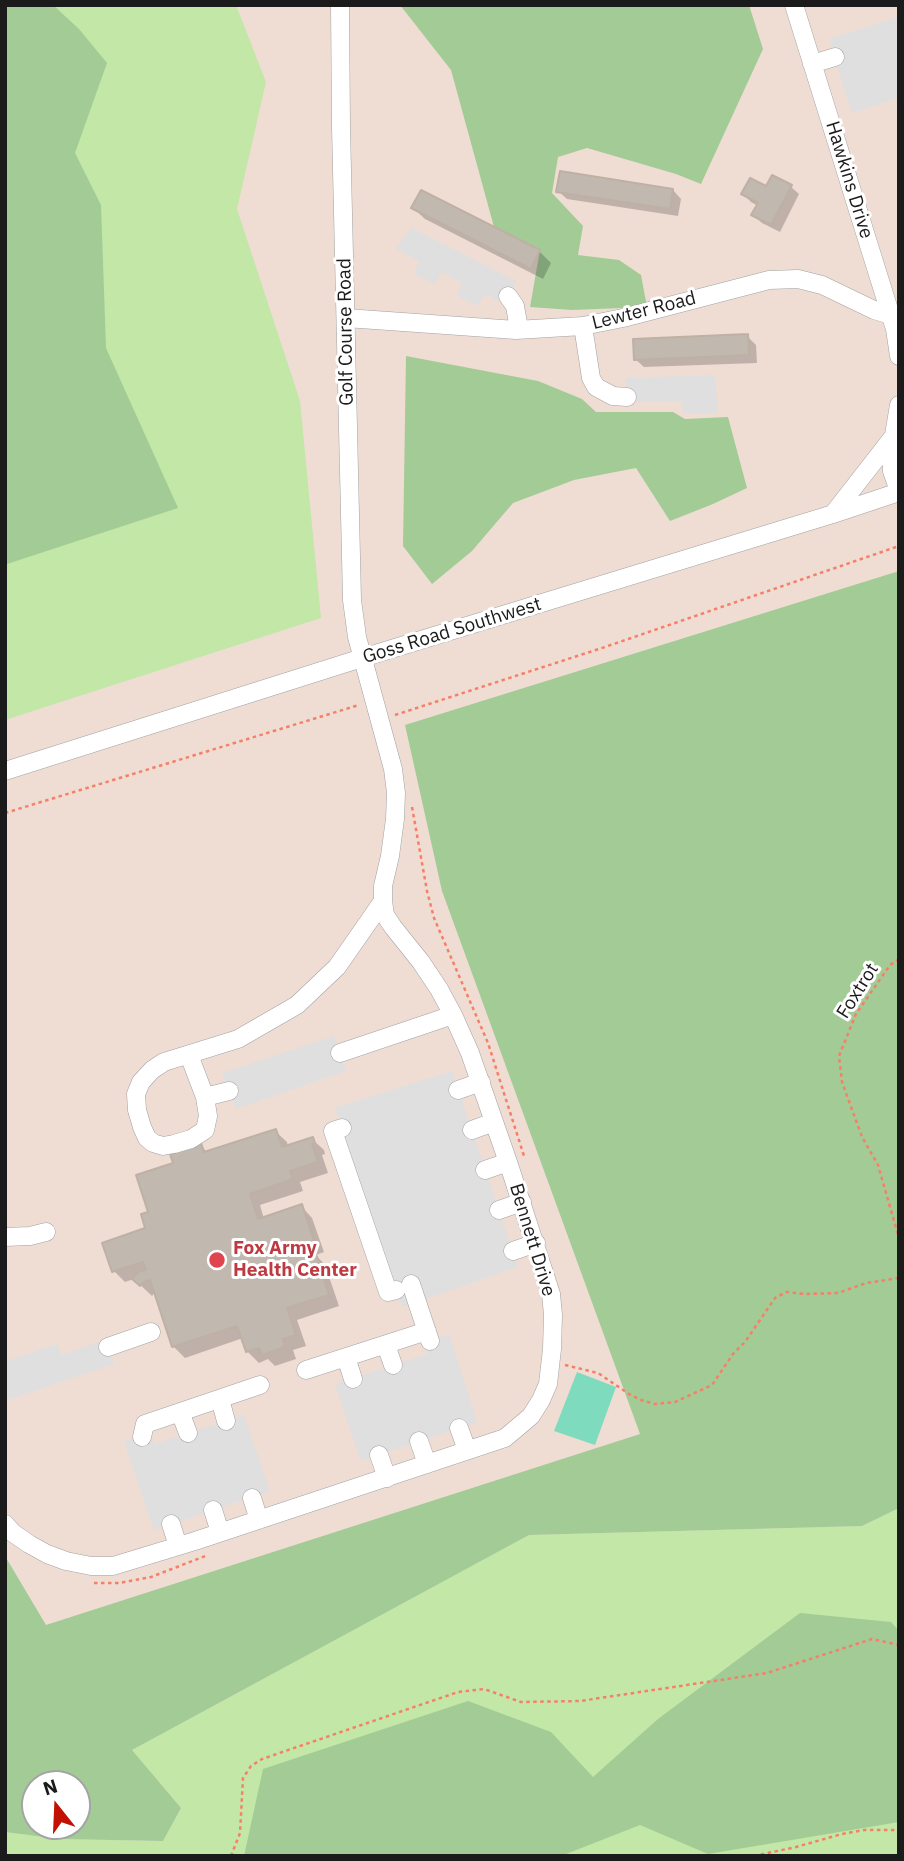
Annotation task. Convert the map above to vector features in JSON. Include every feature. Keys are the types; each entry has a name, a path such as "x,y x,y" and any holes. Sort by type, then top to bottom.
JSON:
{"street":[{"name":"Golf Course Road","path":"340,5 352,600 362,658"},
{"name":"Hawkins Drive","path":"794,5 891,315 899,356"},
{"path":"813,64 835,57"},
{"name":"Lewter Road","path":"346,318 519,330 583,326 741,286 769,280 798,279 822,285 874,310 891,315"},
{"path":"508,296 515,306 519,330"},
{"path":"583,326 591,378 596,387 613,396 627,397"},
{"path":"899,405 893,437 892,471 899,492"},
{"path":"833,514 893,437"},
{"name":"Goss Road Southwest","path":"5,771 899,492"},
{"path":"189,1055 205,1097 208,1116 205,1130 191,1139 163,1146 153,1143 146,1138 137,1110 136,1094 141,1082 152,1070 164,1062 238,1039 297,1005 337,967 383,901 383,886 395,819 396,793 393,769 362,658"},
{"name":"Bennett Drive","path":"5,1524 13,1533 47,1554 90,1566 113,1566 505,1438 531,1416 541,1400 548,1384 553,1315 551,1294 536,1243 481,1082 453,1015 421,962 393,927 386,915 383,901"},
{"path":"340,1053 453,1015"},
{"path":"458,1090 481,1082"},
{"path":"205,1097 229,1091"},
{"path":"472,1130 494,1122"},
{"path":"306,1370 386,1345 428,1336 404,1287 387,1292 378,1250 351,1169 333,1131 342,1128"},
{"path":"485,1170 508,1162"},
{"path":"499,1210 522,1202"},
{"path":"5,1237 46,1233"},
{"path":"513,1251 536,1243"},
{"path":"108,1347 151,1332"},
{"path":"386,1345 393,1365"},
{"path":"346,1357 353,1379"},
{"path":"142,1437 145,1424 260,1385"},
{"path":"220,1399 226,1421"},
{"path":"180,1412 188,1433"},
{"path":"459,1428 467,1450"},
{"path":"419,1441 427,1464"},
{"path":"379,1455 387,1478"},
{"path":"252,1497 259,1520"},
{"path":"213,1510 220,1532"},
{"path":"171,1524 178,1546"}],"path":[{"path":"5,813 375,700"},
{"name":"Foxtrot","path":"899,959 890,965 856,1014 839,1056 842,1082 862,1138 878,1165 899,1238"},
{"path":"565,1365 598,1373 641,1400 654,1404 675,1402 712,1385 775,1298 786,1292 838,1293 866,1283 899,1278"},
{"path":"231,1856 240,1833 243,1778 251,1766 262,1759 458,1692 484,1689 521,1702 580,1701 767,1673 872,1639 899,1645"},
{"path":"754,1856 864,1830 899,1830"}],"shaded area":[{"path":"5,5 899,5 899,1856 5,1856"},
{"path":"899,17 899,98 852,113 829,39"},
{"path":"411,228 516,281 504,304 485,294 478,306 457,296 462,283 442,272 435,284 414,274 419,261 396,249"},
{"path":"715,375 718,413 683,413 681,401 627,402 626,378"},
{"path":"334,1036 346,1071 236,1109 222,1073"},
{"path":"452,1071 518,1267 402,1307 335,1108"},
{"path":"449,1334 477,1422 361,1461 335,1384 427,1354 423,1343"},
{"path":"105,1340 114,1364 5,1401 5,1361 57,1344 62,1355"},
{"path":"244,1415 270,1491 154,1530 124,1442 150,1434 154,1444"}],"green space":[{"path":"5,5 236,5 266,82 237,209 300,401 321,618 5,720"},
{"path":"5,5 53,5 79,29 107,63 75,153 101,205 106,348 178,508 7,564 5,564"},
{"path":"400,5 749,5 763,49 701,184 587,148 558,157 552,193 583,226 578,255 619,260 641,275 647,307 572,310 530,307 540,250 494,227 451,70"},
{"path":"406,356 538,381 582,399 596,412 673,412 685,419 728,417 747,488 670,521 636,468 574,480 513,503 472,551 432,584 403,546"},
{"path":"899,571 899,1508 862,1526 529,1535 132,1750 181,1808 163,1841 91,1840 91,1770 21,1770 21,1834 5,1832 5,1556 46,1625 640,1434 442,891 405,725"},
{"path":"577,1372 616,1387 595,1445 554,1431"},
{"path":"899,1508 899,1856 5,1856 5,1832 21,1834 21,1840 163,1841 181,1808 132,1750 529,1535 862,1526"},
{"path":"800,1613 891,1622 899,1631 899,1822 708,1854 640,1825 561,1856 244,1856 263,1769 468,1701 551,1732 593,1777 658,1719"}],"building":[{"path":"560,171 673,189 670,209 556,192"},
{"path":"772,175 792,185 771,225 751,215 758,203 741,194 750,178 766,186"},
{"path":"421,190 540,250 531,269 411,208"},
{"path":"748,334 749,355 634,360 633,339"},
{"path":"276,1129 282,1147 313,1137 315,1143 312,1144 318,1162 290,1171 293,1179 250,1194 258,1219 302,1204 314,1241 306,1244 309,1253 315,1251 329,1295 287,1308 296,1335 283,1339 285,1347 262,1355 259,1348 246,1352 237,1326 172,1347 150,1280 140,1286 132,1279 138,1272 146,1270 143,1262 112,1272 102,1243 145,1228 141,1214 148,1212 136,1175 173,1163 170,1154 201,1143 204,1152"}],"place":[{"name":"Fox Army Health Center","path":"217,1260"}]}
